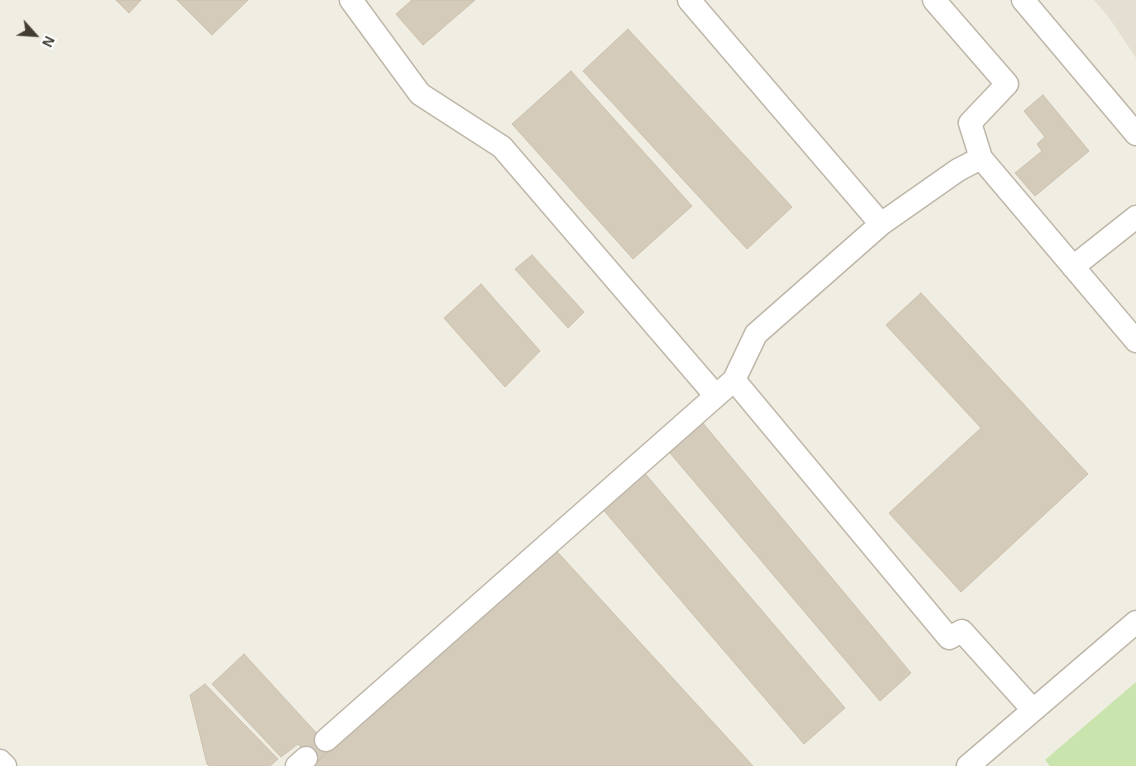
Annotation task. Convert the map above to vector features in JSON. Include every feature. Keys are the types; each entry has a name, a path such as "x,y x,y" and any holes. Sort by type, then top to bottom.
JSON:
{"street":[{"path":"351,0 420,94 502,147 716,396"},
{"path":"689,0 881,224"},
{"path":"934,0 1007,84 970,123 981,158 1136,341"},
{"path":"1023,0 1136,134"},
{"path":"326,740 734,380 756,334 881,224 958,170 981,158"},
{"path":"1073,267 1136,217"},
{"path":"734,380 950,638 962,631 1033,710"},
{"path":"968,766 1136,622"},
{"path":"0,761 4,766"}],"shaded area":[{"path":"1094,0 1136,0 1136,58 1110,19"}],"green space":[{"path":"1136,682 1136,766 1050,766 1045,760"}],"building":[{"path":"116,0 141,0 129,13"},
{"path":"177,0 248,0 212,35"},
{"path":"412,0 475,0 423,45 396,14"},
{"path":"628,29 792,207 747,249 583,71"},
{"path":"571,71 692,206 633,259 512,124"},
{"path":"1043,95 1089,151 1035,196 1015,173 1042,151 1037,144 1045,137 1024,111"},
{"path":"532,255 584,312 568,328 515,269"},
{"path":"481,284 540,351 505,387 444,318"},
{"path":"921,293 1088,474 961,592 889,513 981,428 886,325"},
{"path":"702,422 911,673 880,701 670,453"},
{"path":"642,470 845,708 804,744 600,506"},
{"path":"552,546 753,766 312,766 316,763"},
{"path":"244,654 331,749 316,763 298,744 281,757 212,684"},
{"path":"205,684 278,759 270,766 210,766 207,764 190,695"}]}
